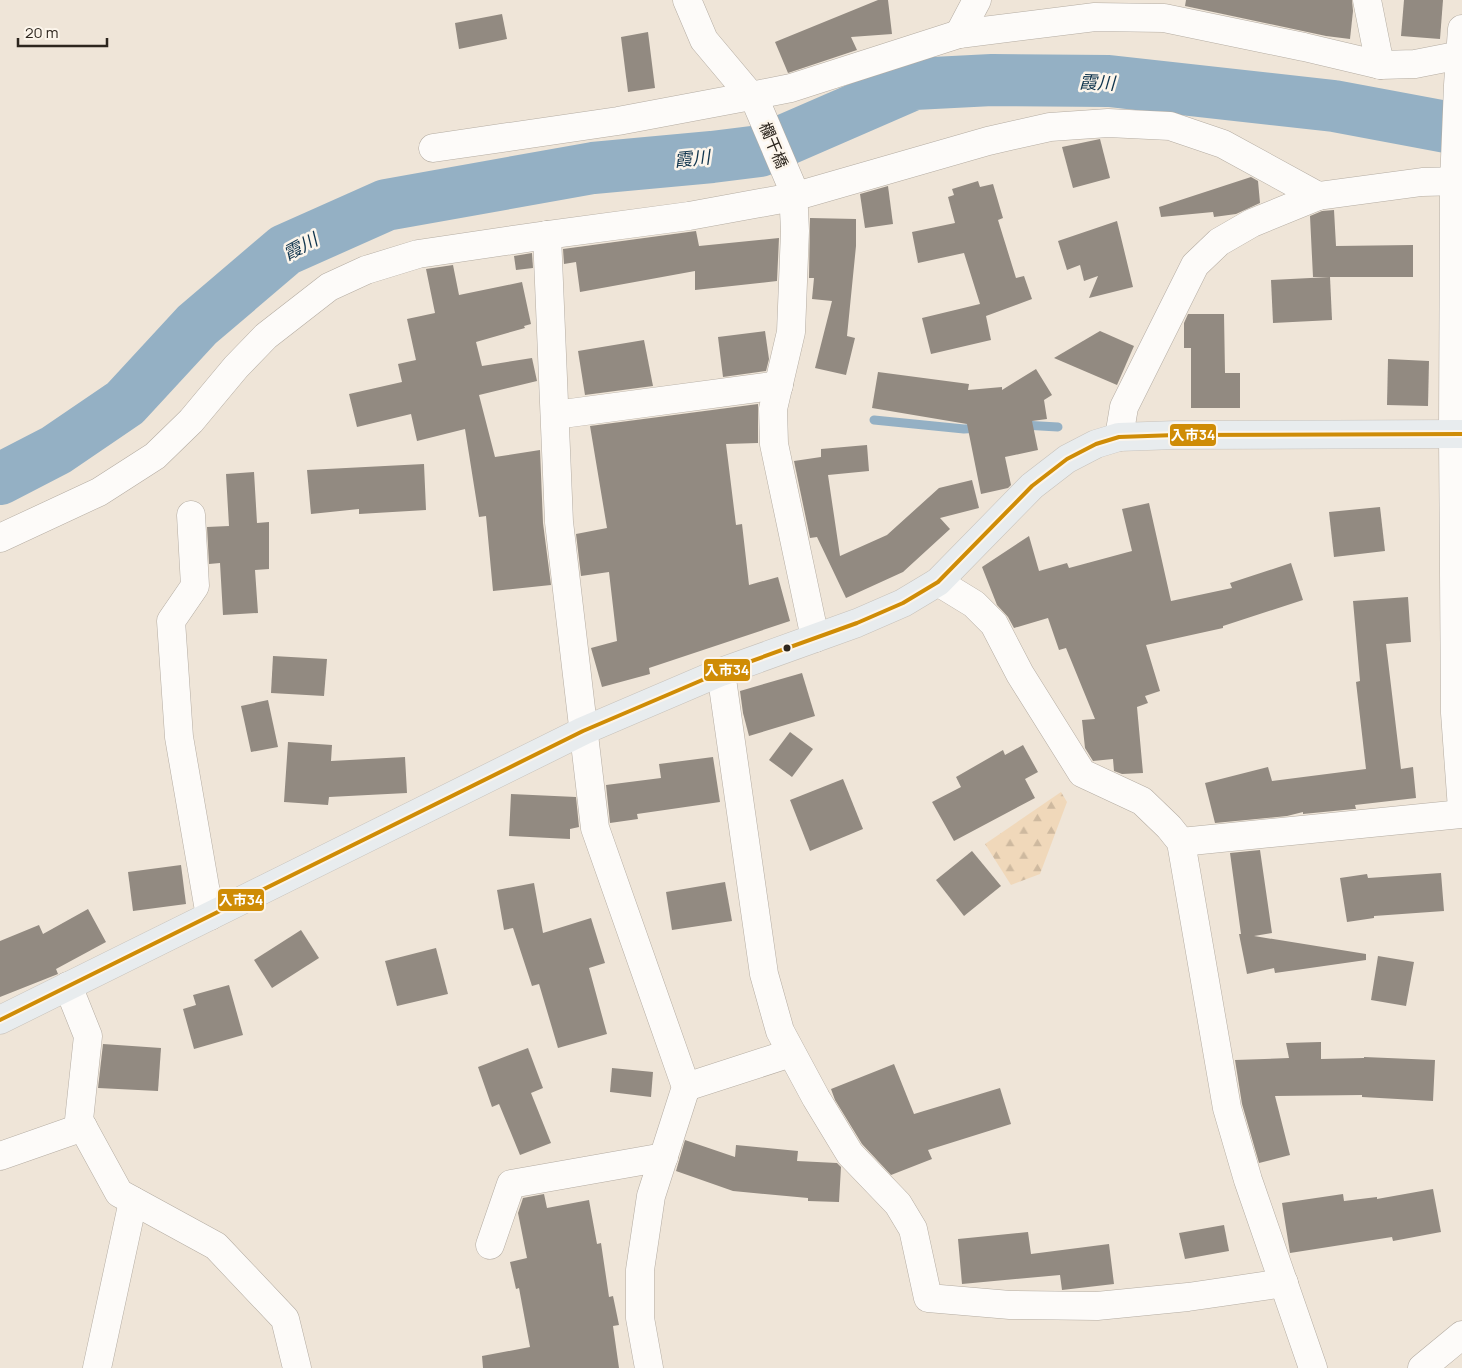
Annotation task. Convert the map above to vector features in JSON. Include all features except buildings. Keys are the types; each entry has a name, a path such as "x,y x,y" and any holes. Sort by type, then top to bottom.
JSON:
{"main road":[{"path":"0,1020 583,731 721,672 815,638 903,603 938,582 1032,486 1067,459 1096,444 1119,437 1186,435 1457,434"}],"street":[{"name":"欄干橋","path":"687,0 704,40 753,99 793,193 795,232 791,332 773,409 774,444 815,638"},
{"path":"959,34 977,0"},
{"path":"1367,0 1380,65"},
{"path":"432,148 753,99 959,34 1095,17 1164,18 1380,65 1415,64 1462,37"},
{"path":"1462,37 1458,85 1457,178 1455,713 1462,809"},
{"path":"0,538 100,492 155,456 191,421 236,367 266,336 329,287 366,270 418,254 547,234 689,216 793,193 988,141 1050,127 1108,123 1170,126 1223,144 1318,196"},
{"path":"1119,437 1124,407 1195,265 1219,242 1252,223 1318,196 1457,178"},
{"path":"547,234 560,522 595,828 686,1087 650,1196 640,1270 640,1318 650,1368"},
{"path":"555,416 779,385"},
{"path":"191,515 195,586 171,621 179,737 210,916"},
{"path":"938,582 974,604 994,624 1020,674 1082,773 1142,801 1169,827 1181,842 1227,1108 1248,1180 1313,1368"},
{"path":"721,672 764,974 780,1032 816,1098 850,1154 898,1204 913,1229 928,1298 1010,1305 1097,1306 1188,1297 1284,1283"},
{"path":"1181,842 1462,814"},
{"path":"68,986 88,1036 79,1120 119,1193 216,1246 285,1319 297,1368"},
{"path":"686,1087 791,1053"},
{"path":"0,1156 83,1127"},
{"path":"490,1245 511,1184 664,1157"},
{"path":"97,1368 134,1201"},
{"path":"1422,1368 1462,1335"}],"green space":[{"path":"1061,792 1067,802 1040,874 1011,885 985,844"}],"waterway":[{"name":"霞川","path":"0,479 56,450 125,403 197,325 285,250 386,205 593,168 760,151 914,84 992,80 1109,81 1334,106 1462,130"},
{"path":"874,420 964,429 980,428"},
{"path":"1023,425 1058,427"}],"transit line":[{"name":"入市34","path":"0,1020 583,731 721,672 857,623 903,603 938,582 1032,486 1067,459 1096,444 1119,437 1176,435 1462,434"}]}
